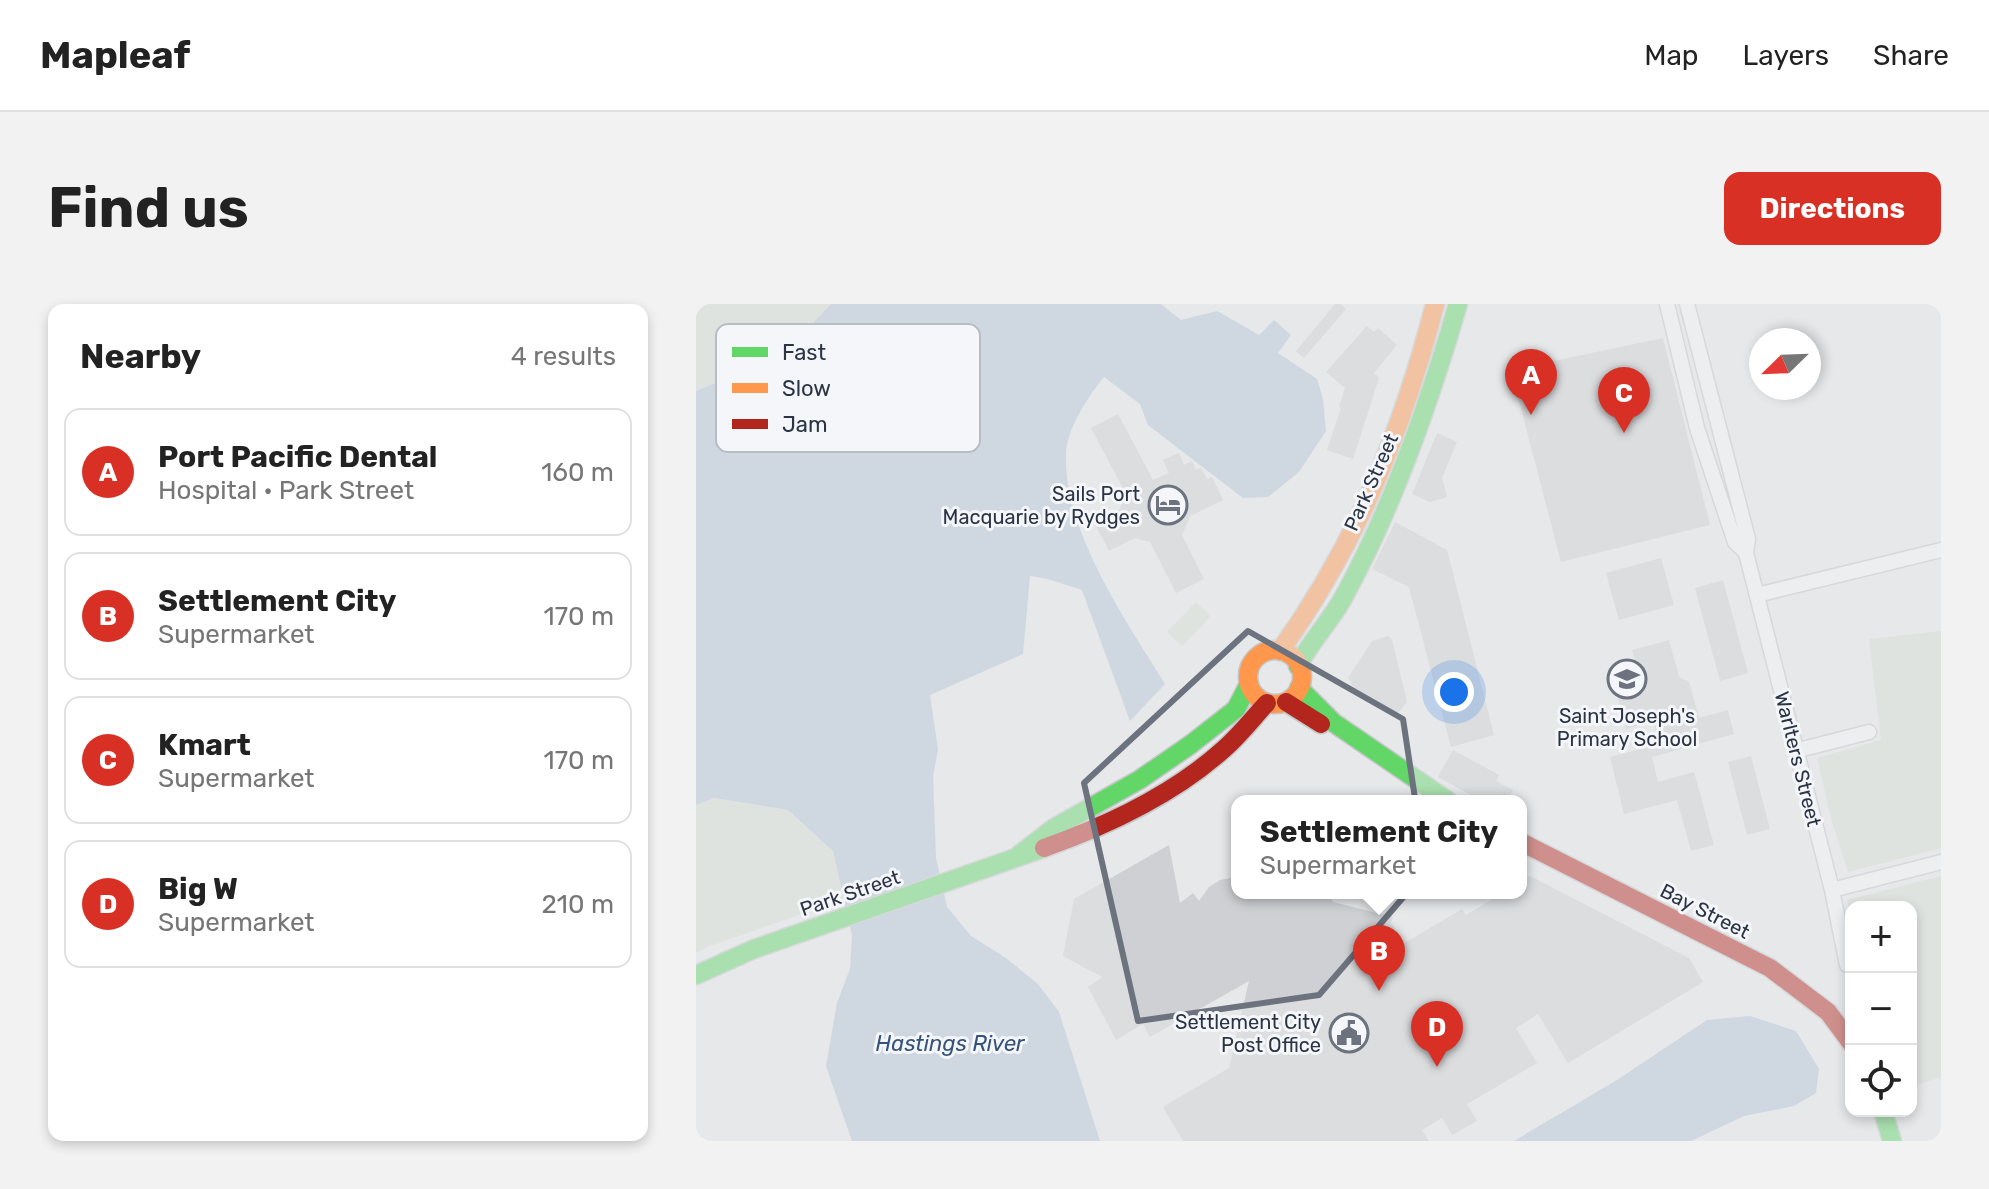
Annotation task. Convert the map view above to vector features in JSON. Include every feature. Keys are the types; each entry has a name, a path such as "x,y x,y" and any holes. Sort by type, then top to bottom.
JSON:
{"street":[{"name":"Park Street","path":"1280,651 1318,597 1375,485 1420,365 1435,304"},
{"name":"Park Street","path":"1298,666 1341,601 1393,492 1434,387 1458,304"},
{"name":"Warlters Street","path":"1667,304 1697,428 1735,542 1746,553"},
{"name":"Warlters Street","path":"1687,304 1748,539 1746,553 1832,890 1845,955"},
{"path":"1757,595 1941,550"},
{"path":"1284,698 1301,679 1298,666 1290,655 1271,650 1255,659 1249,667 1252,693 1284,698 1334,723 1439,795"},
{"name":"Park Street","path":"1019,855 1038,836 1148,776 1219,725 1244,699 1249,684"},
{"name":"Park Street","path":"696,975 754,949 1019,855 1045,849 1159,797 1224,749 1284,698"},
{"path":"1284,698 1424,795"},
{"path":"1795,751 1869,732"},
{"name":"Bay Street","path":"1527,845 1770,968 1828,1012 1845,1035"},
{"path":"1832,890 1941,862"},
{"path":"1885,1117 1892,1141"}],"highlighted area":[{"path":"1248,631 1403,719 1426,871 1319,995 1138,1021 1084,783"}],"shaded area":[{"path":"696,304 831,304 812,324 716,324 716,383 696,391"},
{"path":"1196,602 1211,616 1182,646 1167,632"},
{"path":"1941,631 1941,848 1848,872 1817,758 1881,740 1869,639"},
{"path":"714,798 788,810 833,851 844,899 696,953 696,805"},
{"path":"1941,876 1941,1077 1917,1085 1917,901 1847,900"}],"water":[{"name":"Hastings River","path":"831,304 1161,304 1181,320 1217,311 1259,335 1274,320 1291,335 1278,353 1317,379 1323,399 1326,431 1299,472 1268,497 1243,498 1148,425 1140,404 1104,377 1079,413 1066,454 1075,513 1100,574 1165,684 1130,721 1082,590 1030,576 1023,654 930,695 938,750 933,776 936,858 947,907 971,936 1006,958 1038,984 1059,1012 1100,1141 852,1141 826,1066 837,1003 850,969 852,935 833,851 788,810 714,798 696,805 696,391 716,383 716,452 980,452 980,324 812,324"},
{"path":"1750,1016 1796,1031 1819,1069 1816,1093 1794,1106 1744,1116 1691,1141 1514,1141 1617,1080 1707,1020"}],"building":[{"path":"1335,304 1341,304 1346,309 1304,358 1296,351"},
{"path":"1367,326 1374,332 1378,328 1397,345 1374,373 1379,378 1353,459 1327,450 1345,388 1326,372"},
{"path":"1663,338 1710,525 1561,562 1511,370"},
{"name":"Sails Port Macquarie by Rydges","path":"1118,414 1153,480 1169,473 1163,460 1179,453 1184,465 1192,461 1196,470 1201,468 1207,479 1212,477 1223,500 1190,516 1182,535 1204,579 1176,593 1150,542 1135,538 1109,551 1094,522 1120,509 1126,494 1091,428"},
{"path":"1437,433 1457,442 1442,478 1447,497 1430,502 1412,494"},
{"path":"1395,522 1447,550 1494,735 1451,747 1409,587 1372,569"},
{"path":"1661,558 1674,605 1619,620 1606,573"},
{"path":"1723,580 1748,673 1720,681 1695,588"},
{"path":"1388,636 1392,640 1407,702 1398,713 1390,715 1353,687 1348,678 1372,641"},
{"path":"1669,640 1679,677 1689,682 1699,718 1728,710 1734,734 1652,757 1658,782 1694,772 1714,845 1691,851 1677,800 1624,814 1610,757 1659,744 1653,721 1626,729 1617,695 1643,688 1632,650"},
{"path":"1453,750 1499,775 1496,781 1513,790 1510,795 1471,795 1438,777"},
{"path":"1751,756 1770,829 1747,835 1728,762"},
{"path":"1169,845 1180,903 1193,893 1199,901 1209,887 1231,878 1231,899 1331,899 1393,917 1391,923 1403,944 1462,909 1466,915 1493,899 1527,899 1527,878 1530,876 1689,958 1703,982 1568,1063 1538,1014 1516,1028 1537,1063 1467,1104 1477,1121 1452,1135 1442,1118 1422,1130 1429,1141 1183,1141 1163,1107 1229,1068 1249,981 1150,1037 1143,1024 1116,1040 1088,987 1102,977 1063,956 1074,899"}],"traffic: fast":[{"path":"1298,666 1342,600 1378,529 1422,417 1458,304"},
{"path":"1019,855 1054,828 1139,780 1190,745 1236,709 1249,684"},
{"path":"1299,688 1334,723 1439,795"},
{"path":"696,975 754,949 1044,848"},
{"path":"1885,1117 1892,1141"}],"traffic: slow":[{"path":"1280,651 1332,569 1374,485 1408,397 1435,304"},
{"path":"1275,650 1294,658 1302,677 1294,696 1275,704 1256,696 1248,677 1256,658 1275,650"}],"traffic: jam":[{"path":"1286,702 1321,724"},
{"path":"1044,848 1116,819 1184,781 1230,744 1267,703"},
{"path":"1527,845 1770,968 1828,1012 1845,1035"}],"place":[{"name":"Port Pacific Dental","path":"1531,415"},
{"name":"Kmart","path":"1624,433"},
{"name":"Sails Port Macquarie by Rydges","path":"1168,505"},
{"name":"Saint Joseph's Primary School","path":"1627,679"},
{"name":"Settlement City","path":"1379,991"},
{"name":"Settlement City Post Office","path":"1349,1033"},
{"name":"Big W","path":"1437,1067"}]}
